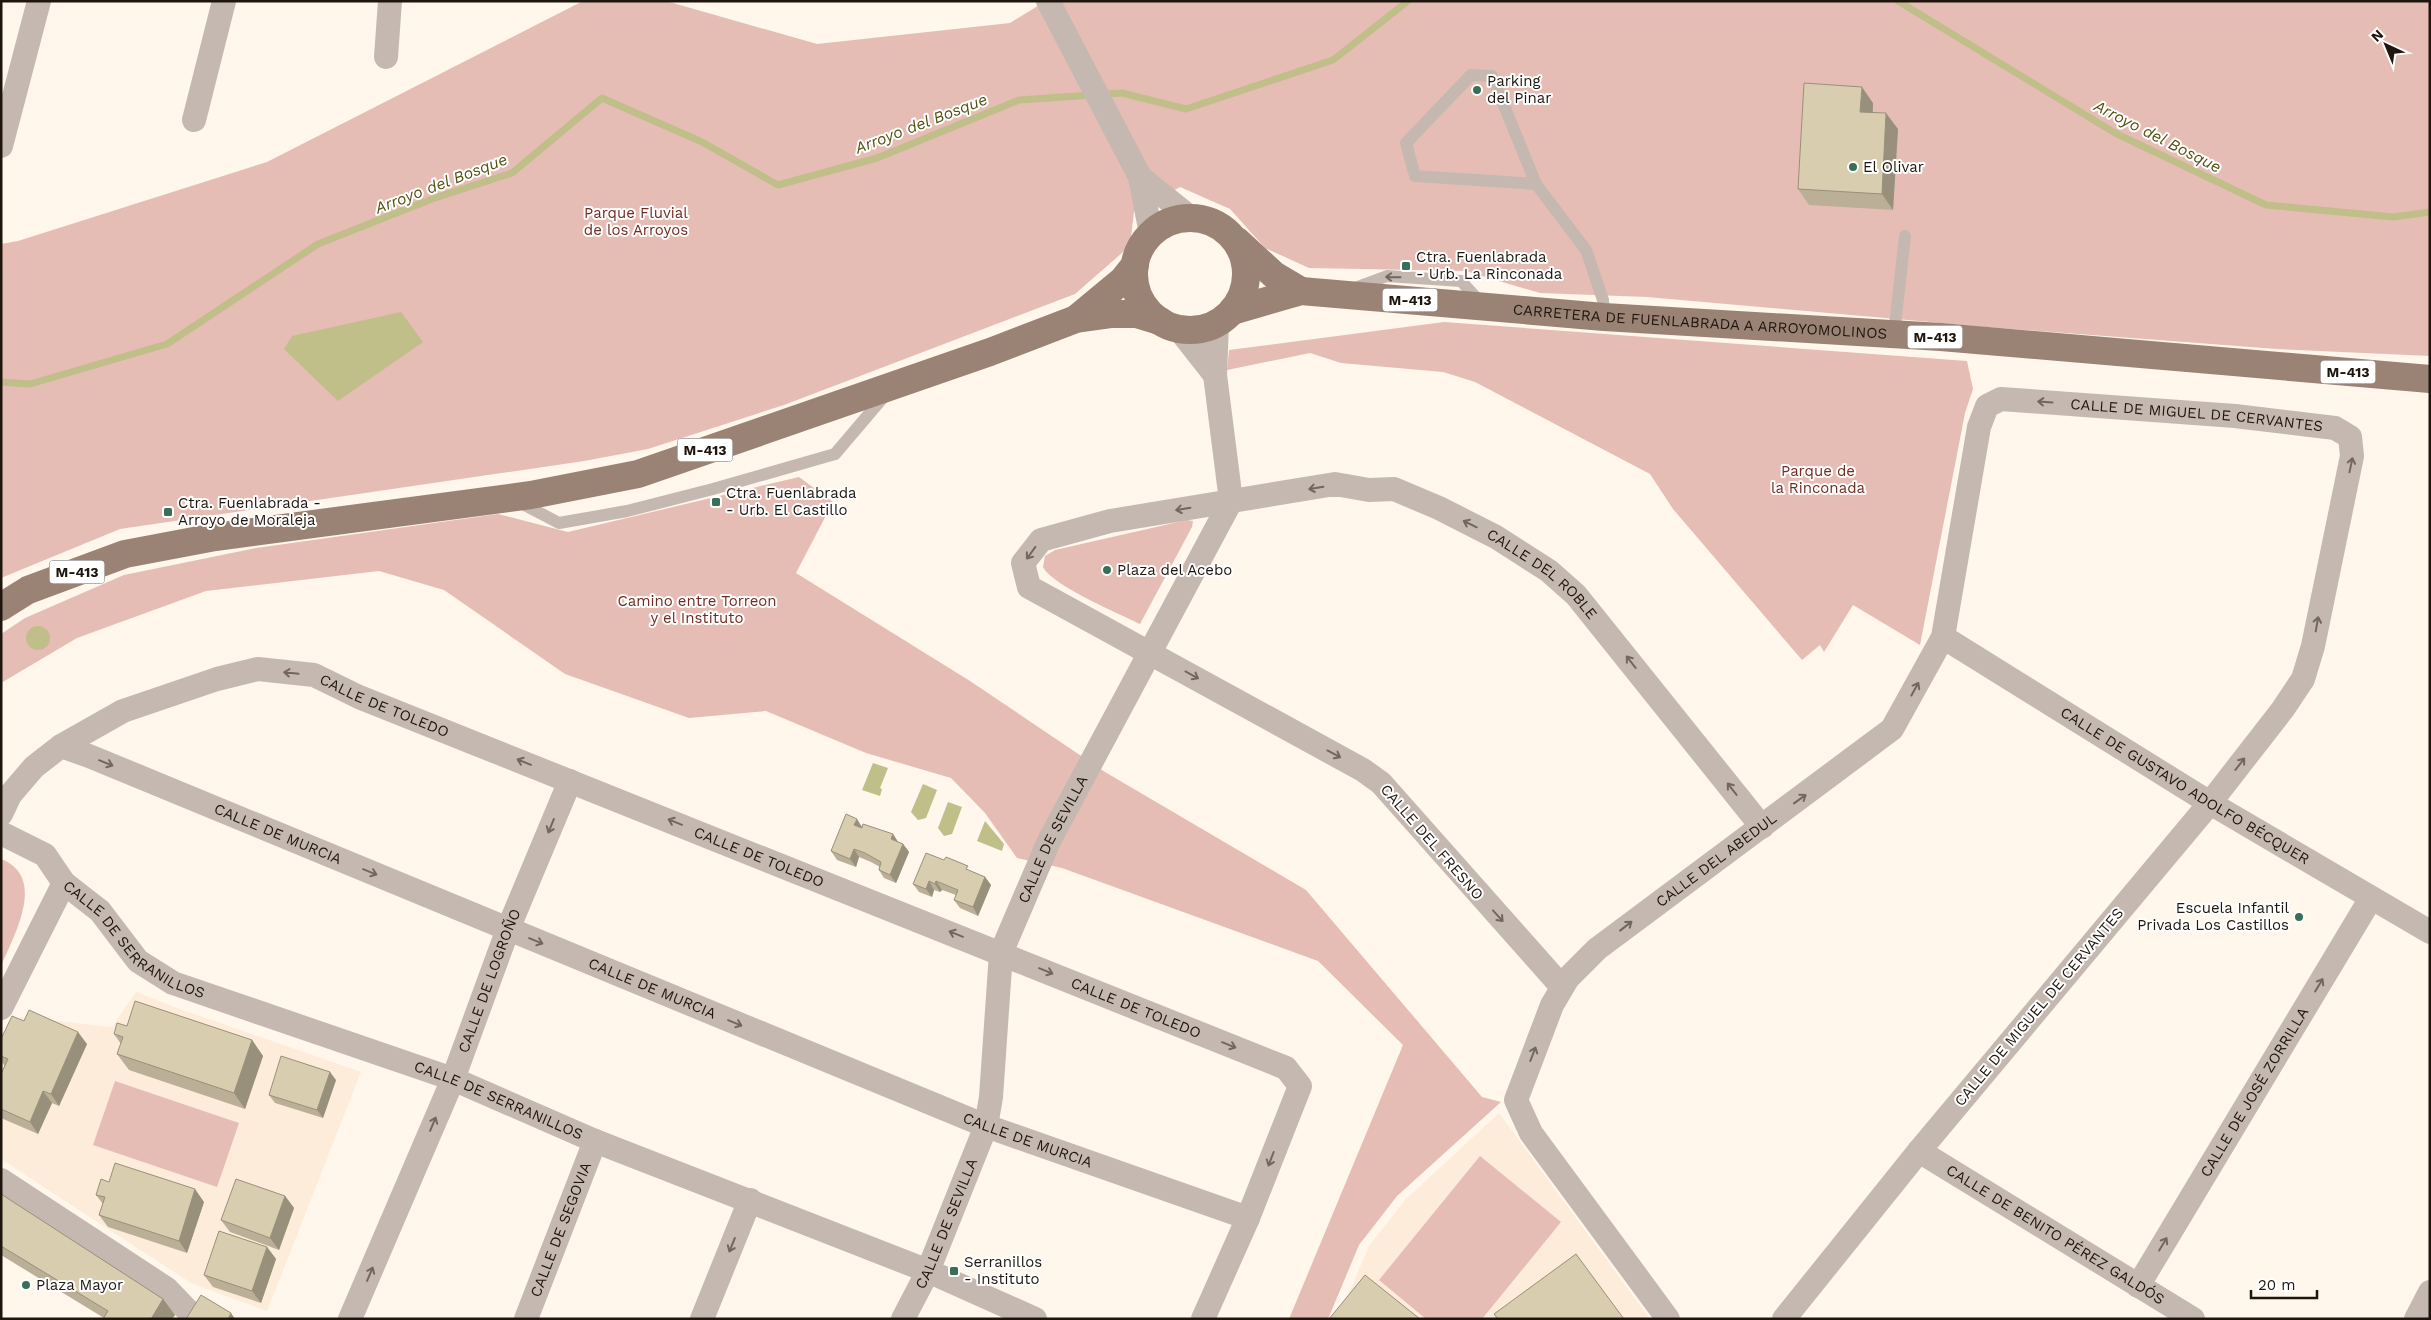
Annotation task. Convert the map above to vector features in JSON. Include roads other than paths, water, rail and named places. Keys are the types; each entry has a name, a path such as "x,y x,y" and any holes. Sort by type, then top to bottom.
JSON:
{"main road":[{"name":"M-413","path":"1,607 28,590 125,554 215,536 511,498 638,474 894,385 1076,319 1112,314 1137,314 1191,330 1224,317 1241,296 1246,279 1242,253 1227,232 1204,220 1191,218"},
{"path":"1151,234 1163,225 1191,218"},
{"name":"CARRETERA DE FUENLABRADA A ARROYOMOLINOS","path":"1227,232 1274,275 1301,291"},
{"name":"M-413","path":"1076,319 1124,280 1135,265 1144,243 1151,234"},
{"name":"M-413","path":"1135,265 1135,281 1139,296 1148,310 1169,325"},
{"name":"CARRETERA DE FUENLABRADA A ARROYOMOLINOS","path":"1224,317 1301,291 1604,316 1894,334 2430,379"}],"street":[{"path":"1,146 39,1"},
{"path":"194,120 224,1"},
{"path":"386,57 390,1"},
{"path":"1048,1 1140,177 1151,234"},
{"path":"1140,177 1191,218"},
{"path":"1149,652 1030,587 1023,563 1041,540 1110,521 1232,501 1215,375 1224,317"},
{"path":"1169,325 1215,375"},
{"name":"CALLE DE MIGUEL DE CERVANTES","path":"1784,1319 1919,1151 2210,803 2283,709 2302,679 2313,646 2352,456 2350,437 2334,428 2235,416 2001,399 1987,406 1979,427 1943,637"},
{"name":"CALLE DEL ROBLE","path":"1232,501 1335,484 1369,490 1394,489 1496,537 1550,570 1581,599 1762,827"},
{"name":"CALLE DE SEVILLA","path":"903,1319 928,1271 986,1126 991,1097 1001,953 1049,841 1149,652 1232,501"},
{"path":"1,591 28,590"},
{"name":"CALLE DEL ABEDUL","path":"1668,1319 1531,1132 1516,1100 1552,1005 1568,978 1597,949 1640,914 1762,827 1892,729 1943,637"},
{"name":"CALLE DE GUSTAVO ADOLFO BÉCQUER","path":"1943,637 2210,803 2430,932"},
{"name":"CALLE DEL FRESNO","path":"1149,652 1363,770 1381,783 1562,988"},
{"name":"CALLE DE TOLEDO","path":"1,814 10,795 34,767 61,746 123,710 217,679 258,669 314,675 359,697 1286,1068 1300,1086 1248,1218 1203,1319"},
{"name":"CALLE DE MURCIA","path":"61,746 986,1126 1248,1218"},
{"name":"CALLE DE LOGROÑO","path":"350,1319 452,1079 508,930 570,781"},
{"name":"CALLE DE SERRANILLOS","path":"1,832 45,855 64,883 100,911 138,961 173,983 452,1079 595,1141 928,1271 1036,1319"},
{"path":"1,1008 64,883"},
{"name":"CALLE DE JOSÉ ZORRILLA","path":"2138,1286 2371,898"},
{"name":"CALLE DE SEGOVIA","path":"526,1319 595,1141"},
{"name":"CALLE DE BENITO PÉREZ GALDÓS","path":"1919,1151 2193,1319"},
{"path":"1,1180 166,1289 193,1316 191,1319"},
{"path":"702,1319 750,1200"},
{"path":"2416,1319 2430,1292"}],"lane":[{"path":"1536,184 1415,176 1406,143 1471,76 1492,76 1536,184 1586,250 1603,300 1604,316"},
{"path":"1894,334 1905,236"},
{"path":"511,498 559,523 627,511 723,487 834,454 894,385"}],"waterway":[{"name":"Arroyo del Bosque","path":"1,382 30,384 167,344 318,244 432,199 512,173 602,98 702,142 778,185 877,158 1019,100 1122,93 1186,109 1333,60 1408,1"},
{"name":"Arroyo del Bosque","path":"1898,1 2115,133 2266,205 2393,217 2430,212"}],"place":[{"name":"Parking del Pinar","path":"1477,90"},
{"name":"El Olivar","path":"1853,167"},
{"name":"Ctra. Fuenlabrada - Urb. La Rinconada","path":"1406,266"},
{"name":"Ctra. Fuenlabrada - Urb. El Castillo","path":"716,502"},
{"name":"Ctra. Fuenlabrada - Arroyo de Moraleja","path":"168,512"},
{"name":"Plaza del Acebo","path":"1107,570"},
{"name":"Escuela Infantil Privada Los Castillos","path":"2299,917"},
{"name":"Serranillos - Instituto","path":"954,1271"},
{"name":"Plaza Mayor","path":"26,1285"}],"park label":[{"name":"Parque Fluvial de los Arroyos","path":"636,222"},
{"name":"Parque de la Rinconada","path":"1818,480"},
{"name":"Camino entre Torreon y el Instituto","path":"697,610"}]}
